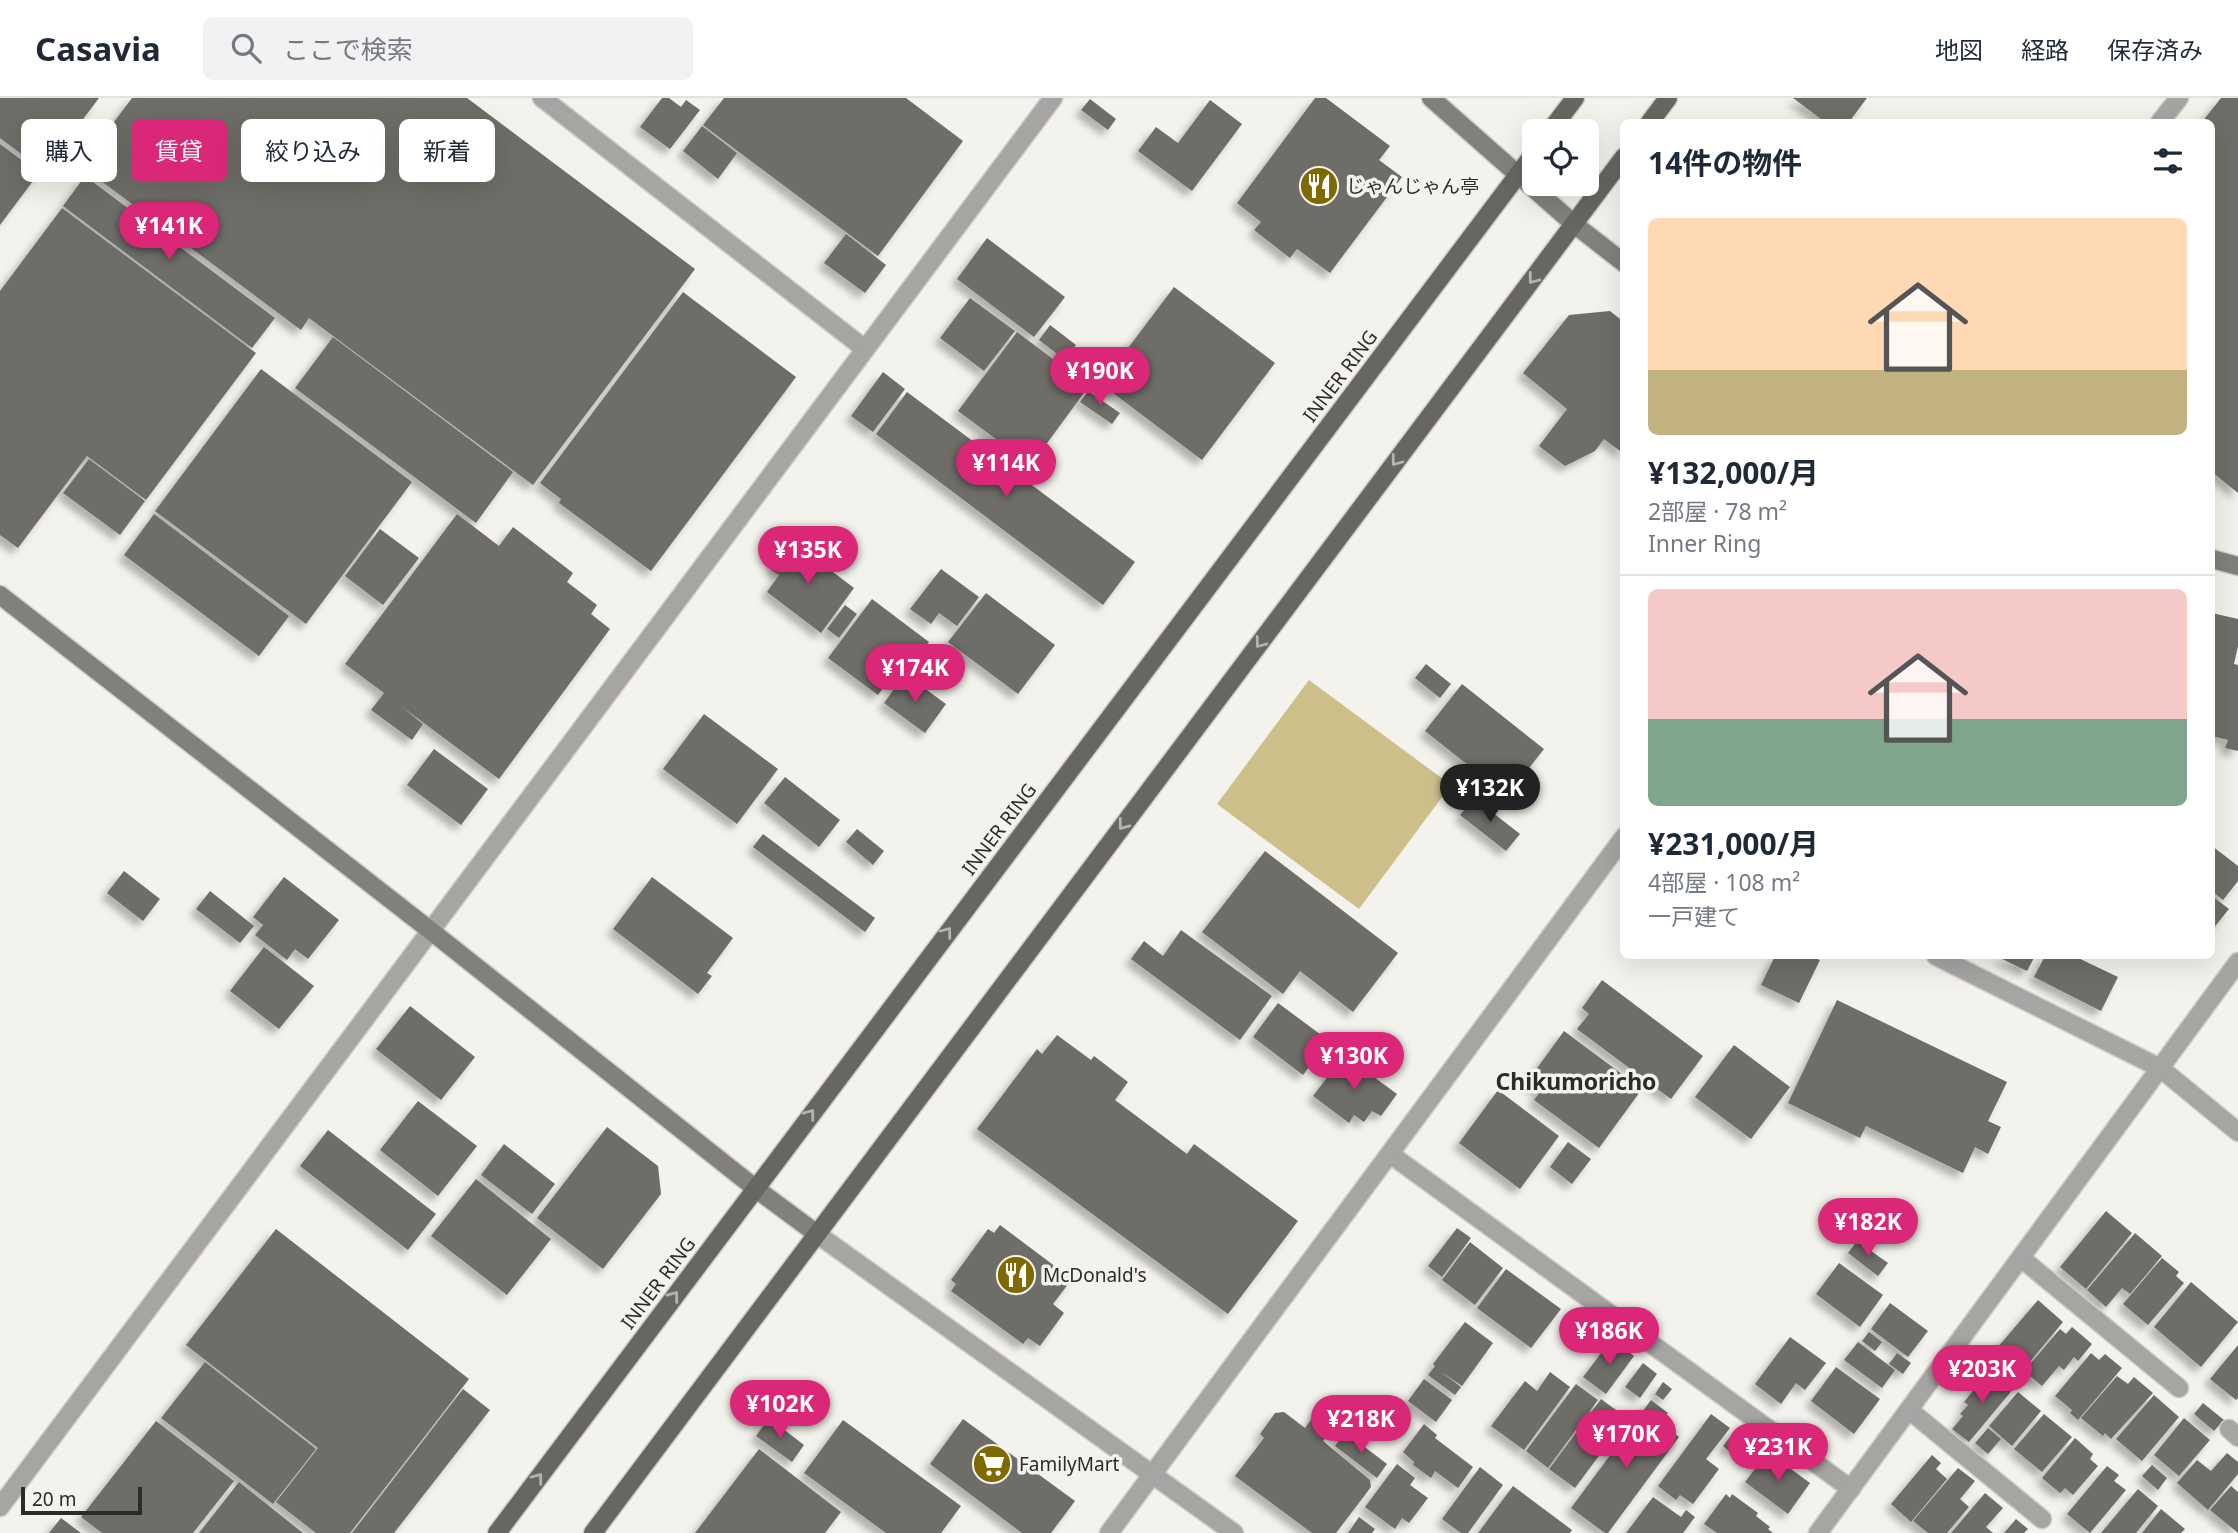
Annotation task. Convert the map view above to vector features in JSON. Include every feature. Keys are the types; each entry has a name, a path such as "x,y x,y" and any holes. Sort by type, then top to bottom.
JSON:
{"main road":[{"path":"1559,119 1574,98"},
{"path":"1652,119 1668,98"},
{"path":"593,1533 1620,162"},
{"name":"INNER RING","path":"497,1533 1522,170"}],"street":[{"path":"542,98 865,349"},
{"path":"0,1507 1053,98"},
{"path":"1431,98 1574,224 1620,260"},
{"path":"2162,119 2179,98"},
{"path":"2215,560 2238,566"},
{"path":"0,596 431,931 755,1188 1234,1533"},
{"path":"1110,1533 1620,842"},
{"path":"1942,959 2160,1068 2238,1132"},
{"path":"1818,1533 2238,962"},
{"path":"1390,1154 1851,1489"},
{"path":"2021,1258 2179,1388"},
{"path":"1909,1410 2042,1519"}],"shaded area":[{"path":"1309,680 1451,785 1359,909 1217,804"}],"building":[{"path":"0,98 99,98 83,119 21,119 21,154 0,138"},
{"path":"132,98 467,98 495,119 695,269 533,485 309,318 301,330 102,182 117,182 116,119"},
{"path":"662,98 669,98 681,107 686,100 700,110 670,149 640,127"},
{"path":"724,98 906,98 963,141 878,256 703,125"},
{"path":"1315,98 1326,98 1390,146 1379,160 1402,177 1330,273 1297,249 1290,258 1254,230 1261,222 1237,203"},
{"path":"1793,98 1867,98 1851,119 1821,119"},
{"path":"2221,98 2238,98 2238,493 2215,474 2215,119 2204,119"},
{"path":"1090,99 1116,119 1108,130 1081,110"},
{"path":"1210,100 1242,124 1192,191 1138,151 1156,127 1178,143"},
{"path":"702,126 737,153 718,179 683,151"},
{"path":"0,144 21,160 21,182 32,182 0,225"},
{"path":"81,182 93,182 275,318 252,348 63,206"},
{"path":"62,208 256,353 146,500 87,456 18,548 0,535 0,291"},
{"path":"846,234 886,265 865,293 824,263"},
{"path":"987,238 1065,297 1034,337 957,279"},
{"path":"1174,287 1275,363 1202,460 1101,384"},
{"path":"683,292 796,377 651,571 559,503 561,499 540,483"},
{"path":"970,298 1015,331 984,371 940,338"},
{"path":"1610,311 1620,319 1620,451 1604,439 1595,451 1565,466 1539,446 1567,409 1523,373 1569,315"},
{"path":"1050,325 1076,345 1065,360 1039,340"},
{"path":"1017,332 1089,386 1031,465 958,411"},
{"path":"333,337 513,472 476,523 295,388"},
{"path":"1077,353 1100,369 1092,380 1069,363"},
{"path":"261,369 412,482 306,624 155,511"},
{"path":"883,372 905,389 873,432 851,416"},
{"path":"1088,391 1120,413 1112,424 1080,402"},
{"path":"907,392 1135,562 1103,605 876,434"},
{"path":"89,459 145,501 120,535 63,493"},
{"path":"154,514 289,616 259,656 124,555"},
{"path":"457,514 499,546 513,527 573,573 567,582 597,605 591,614 610,629 499,779 401,706 423,724 412,740 371,710 384,693 345,664"},
{"path":"380,529 419,558 383,605 345,576"},
{"path":"787,537 854,588 821,633 767,592 779,575 771,570 784,554 777,549"},
{"path":"941,569 979,597 957,626 939,613 931,624 910,609"},
{"path":"986,593 1055,645 1018,694 948,642"},
{"path":"872,599 929,642 907,670 900,665 878,695 828,658"},
{"path":"845,605 857,614 839,638 827,629"},
{"path":"2215,614 2238,619 2238,646 2234,664 2238,665 2238,751 2225,748 2228,740 2215,737"},
{"path":"1426,664 1451,684 1440,698 1415,678"},
{"path":"905,674 946,704 925,733 884,703"},
{"path":"1462,684 1544,749 1507,796 1425,731"},
{"path":"704,714 778,769 737,824 663,769"},
{"path":"434,749 488,789 461,825 407,785"},
{"path":"785,777 840,820 819,847 764,803"},
{"path":"1474,798 1520,834 1506,851 1460,815"},
{"path":"857,829 884,851 873,865 846,842"},
{"path":"763,834 875,918 865,932 753,847"},
{"path":"2215,848 2238,866 2238,881 2223,900 2215,893"},
{"path":"1265,851 1398,953 1353,1012 1300,971 1283,994 1202,932"},
{"path":"124,871 160,899 143,921 107,893"},
{"path":"284,877 339,920 308,959 295,949 287,960 255,935 263,925 253,917"},
{"path":"652,877 733,938 707,973 712,976 698,994 613,929"},
{"path":"210,891 254,926 240,943 196,909"},
{"path":"2215,898 2229,909 2215,926"},
{"path":"1181,930 1272,996 1240,1040 1131,959 1144,941 1163,956"},
{"path":"264,947 314,986 279,1029 230,991"},
{"path":"1774,959 1820,960 1799,1003 1761,985"},
{"path":"2002,959 2033,959 2027,971"},
{"path":"2043,959 2080,959 2118,977 2101,1011 2034,977"},
{"path":"1602,980 1703,1056 1671,1099 1577,1029 1589,1014 1582,1008"},
{"path":"1837,1000 2007,1082 1988,1121 2001,1127 1988,1154 1975,1147 1963,1173 1866,1126 1860,1138 1788,1103"},
{"path":"1278,1003 1328,1040 1303,1075 1253,1037"},
{"path":"410,1006 475,1057 441,1100 376,1049"},
{"path":"1564,1031 1642,1089 1599,1148 1534,1100 1540,1092 1527,1082"},
{"path":"1057,1035 1091,1060 1094,1056 1128,1082 1115,1100 1187,1154 1194,1144 1298,1221 1228,1314 977,1129 1037,1049 1042,1054"},
{"path":"1734,1045 1790,1087 1751,1139 1695,1097"},
{"path":"1344,1055 1397,1094 1381,1116 1372,1111 1364,1122 1354,1115 1349,1123 1313,1096"},
{"path":"1498,1090 1559,1136 1520,1189 1459,1143"},
{"path":"418,1101 477,1146 438,1196 380,1150"},
{"path":"607,1127 658,1166 661,1194 603,1269 537,1218"},
{"path":"328,1130 436,1214 408,1250 300,1166"},
{"path":"1568,1142 1591,1159 1572,1184 1550,1167"},
{"path":"504,1144 555,1184 532,1214 481,1175"},
{"path":"476,1179 551,1239 507,1295 431,1236"},
{"path":"2106,1211 2132,1233 2086,1289 2060,1267"},
{"path":"1000,1225 1072,1279 1053,1304 1064,1313 1040,1346 1028,1338 1023,1344 951,1291 956,1284 951,1280 988,1229 994,1233"},
{"path":"1457,1228 1471,1238 1442,1277 1428,1266"},
{"path":"276,1229 469,1379 350,1533 316,1533 276,1502 318,1448 186,1345"},
{"path":"2135,1233 2162,1256 2130,1294 2122,1288 2106,1307 2087,1290"},
{"path":"1857,1241 1888,1263 1878,1276 1848,1253"},
{"path":"1470,1242 1503,1268 1475,1305 1442,1280"},
{"path":"2162,1258 2179,1272 2176,1276 2184,1283 2148,1325 2123,1304"},
{"path":"1839,1263 1883,1295 1860,1327 1816,1294"},
{"path":"1506,1269 1561,1309 1531,1348 1477,1308"},
{"path":"2191,1282 2238,1322 2201,1367 2154,1327"},
{"path":"2038,1300 2063,1322 2023,1370 1997,1348"},
{"path":"1890,1303 1928,1331 1908,1357 1871,1329"},
{"path":"1465,1322 1493,1343 1462,1386 1440,1371 1461,1387 1455,1395 1428,1375 1435,1366 1433,1364"},
{"path":"2072,1327 2092,1344 2078,1361 2074,1357 2064,1370 2059,1366 2042,1386 2024,1371 2060,1329 2066,1334"},
{"path":"1869,1332 1882,1342 1875,1351 1862,1341"},
{"path":"1790,1337 1826,1363 1805,1390 1796,1383 1781,1404 1755,1384"},
{"path":"1612,1339 1634,1356 1606,1394 1583,1377"},
{"path":"1858,1342 1895,1370 1882,1388 1844,1360"},
{"path":"2238,1345 2238,1398 2236,1400 2210,1379"},
{"path":"1897,1353 1911,1363 1903,1374 1889,1364"},
{"path":"2091,1353 2099,1360 2105,1354 2122,1368 2078,1420 2070,1413 2072,1410 2055,1396"},
{"path":"205,1362 316,1449 273,1504 161,1418"},
{"path":"1643,1363 1657,1374 1640,1398 1625,1387"},
{"path":"1836,1367 1880,1399 1854,1434 1811,1401"},
{"path":"1989,1371 1996,1377 1998,1374 2014,1388 1969,1442 1952,1429 1968,1405 1964,1402"},
{"path":"1550,1372 1570,1387 1524,1450 1491,1426 1525,1381 1537,1391"},
{"path":"2117,1376 2128,1384 2134,1377 2153,1393 2111,1439 2105,1433 2103,1436 2081,1418"},
{"path":"1424,1379 1452,1400 1436,1422 1408,1401"},
{"path":"1663,1382 1672,1389 1663,1400 1655,1394"},
{"path":"1576,1384 1598,1400 1548,1468 1526,1451"},
{"path":"463,1389 490,1410 394,1533 352,1533"},
{"path":"2018,1392 2041,1411 2012,1446 1989,1426"},
{"path":"2154,1395 2179,1417 2142,1461 2116,1439"},
{"path":"1601,1399 1627,1418 1575,1488 1549,1469"},
{"path":"1651,1400 1668,1413 1660,1423 1679,1437 1608,1533 1605,1533 1571,1508"},
{"path":"2203,1403 2224,1420 2214,1431 2194,1414"},
{"path":"1319,1409 1336,1423 1323,1441 1370,1480 1371,1487 1336,1533 1312,1533 1235,1476 1264,1438 1260,1434 1275,1413 1284,1412 1305,1428"},
{"path":"1711,1414 1730,1428 1706,1459 1719,1469 1693,1504 1680,1495 1676,1500 1658,1486"},
{"path":"2044,1414 2072,1437 2042,1472 2014,1449"},
{"path":"769,1418 804,1445 792,1462 756,1436"},
{"path":"2184,1418 2210,1440 2179,1476 2154,1455"},
{"path":"963,1419 1075,1501 1051,1533 1022,1533 930,1464"},
{"path":"843,1420 961,1506 941,1533 886,1533 804,1473"},
{"path":"156,1421 234,1481 193,1533 102,1533 81,1517"},
{"path":"1424,1424 1437,1435 1435,1438 1473,1467 1458,1488 1435,1471 1431,1478 1413,1465 1414,1462 1403,1452"},
{"path":"1988,1428 2001,1439 1988,1454 1975,1443"},
{"path":"1735,1431 1742,1436 1730,1452 1723,1446"},
{"path":"1345,1432 1387,1464 1377,1478 1335,1446"},
{"path":"2075,1438 2093,1454 2090,1459 2098,1466 2073,1495 2065,1488 2060,1493 2042,1478"},
{"path":"759,1449 841,1512 825,1533 695,1533"},
{"path":"1768,1452 1810,1483 1788,1514 1745,1482"},
{"path":"2227,1453 2238,1462 2238,1474 2208,1510 2177,1483 2197,1460 2211,1471"},
{"path":"1932,1455 1941,1463 1936,1469 1947,1479 1911,1522 1891,1504"},
{"path":"1397,1464 1415,1478 1410,1485 1428,1498 1409,1523 1402,1518 1395,1529 1365,1507"},
{"path":"2152,1465 2167,1478 2158,1490 2142,1476"},
{"path":"2107,1466 2119,1475 2114,1481 2126,1490 2090,1533 2067,1514"},
{"path":"1480,1467 1503,1485 1468,1533 1461,1533 1442,1519"},
{"path":"1958,1468 1975,1481 1960,1499 1969,1507 1947,1533 1928,1533 1913,1521"},
{"path":"239,1482 303,1533 199,1533"},
{"path":"1513,1486 1572,1530 1570,1533 1478,1533"},
{"path":"2231,1486 2238,1492 2238,1533 2210,1510"},
{"path":"2138,1489 2158,1506 2136,1533 2101,1533"},
{"path":"1985,1493 2003,1508 1986,1527 1993,1533 1951,1533"},
{"path":"1726,1494 1730,1498 1732,1494 1758,1513 1756,1516 1770,1527 1768,1529 1773,1533 1717,1533 1704,1524"},
{"path":"1653,1497 1681,1517 1686,1510 1695,1517 1683,1533 1626,1533"},
{"path":"2161,1509 2185,1529 2181,1533 2142,1533"},
{"path":"1359,1517 1375,1529 1372,1533 1348,1533"},
{"path":"61,1518 81,1533 49,1533"},
{"path":"2016,1519 2028,1529 2024,1533 2004,1533"}],"place":[{"name":"じゃんじゃん亭","path":"1319,186"},
{"name":"McDonald's","path":"1016,1275"},
{"name":"FamilyMart","path":"992,1464"}],"district":[{"name":"Chikumoricho","path":"1576,1082"}]}
